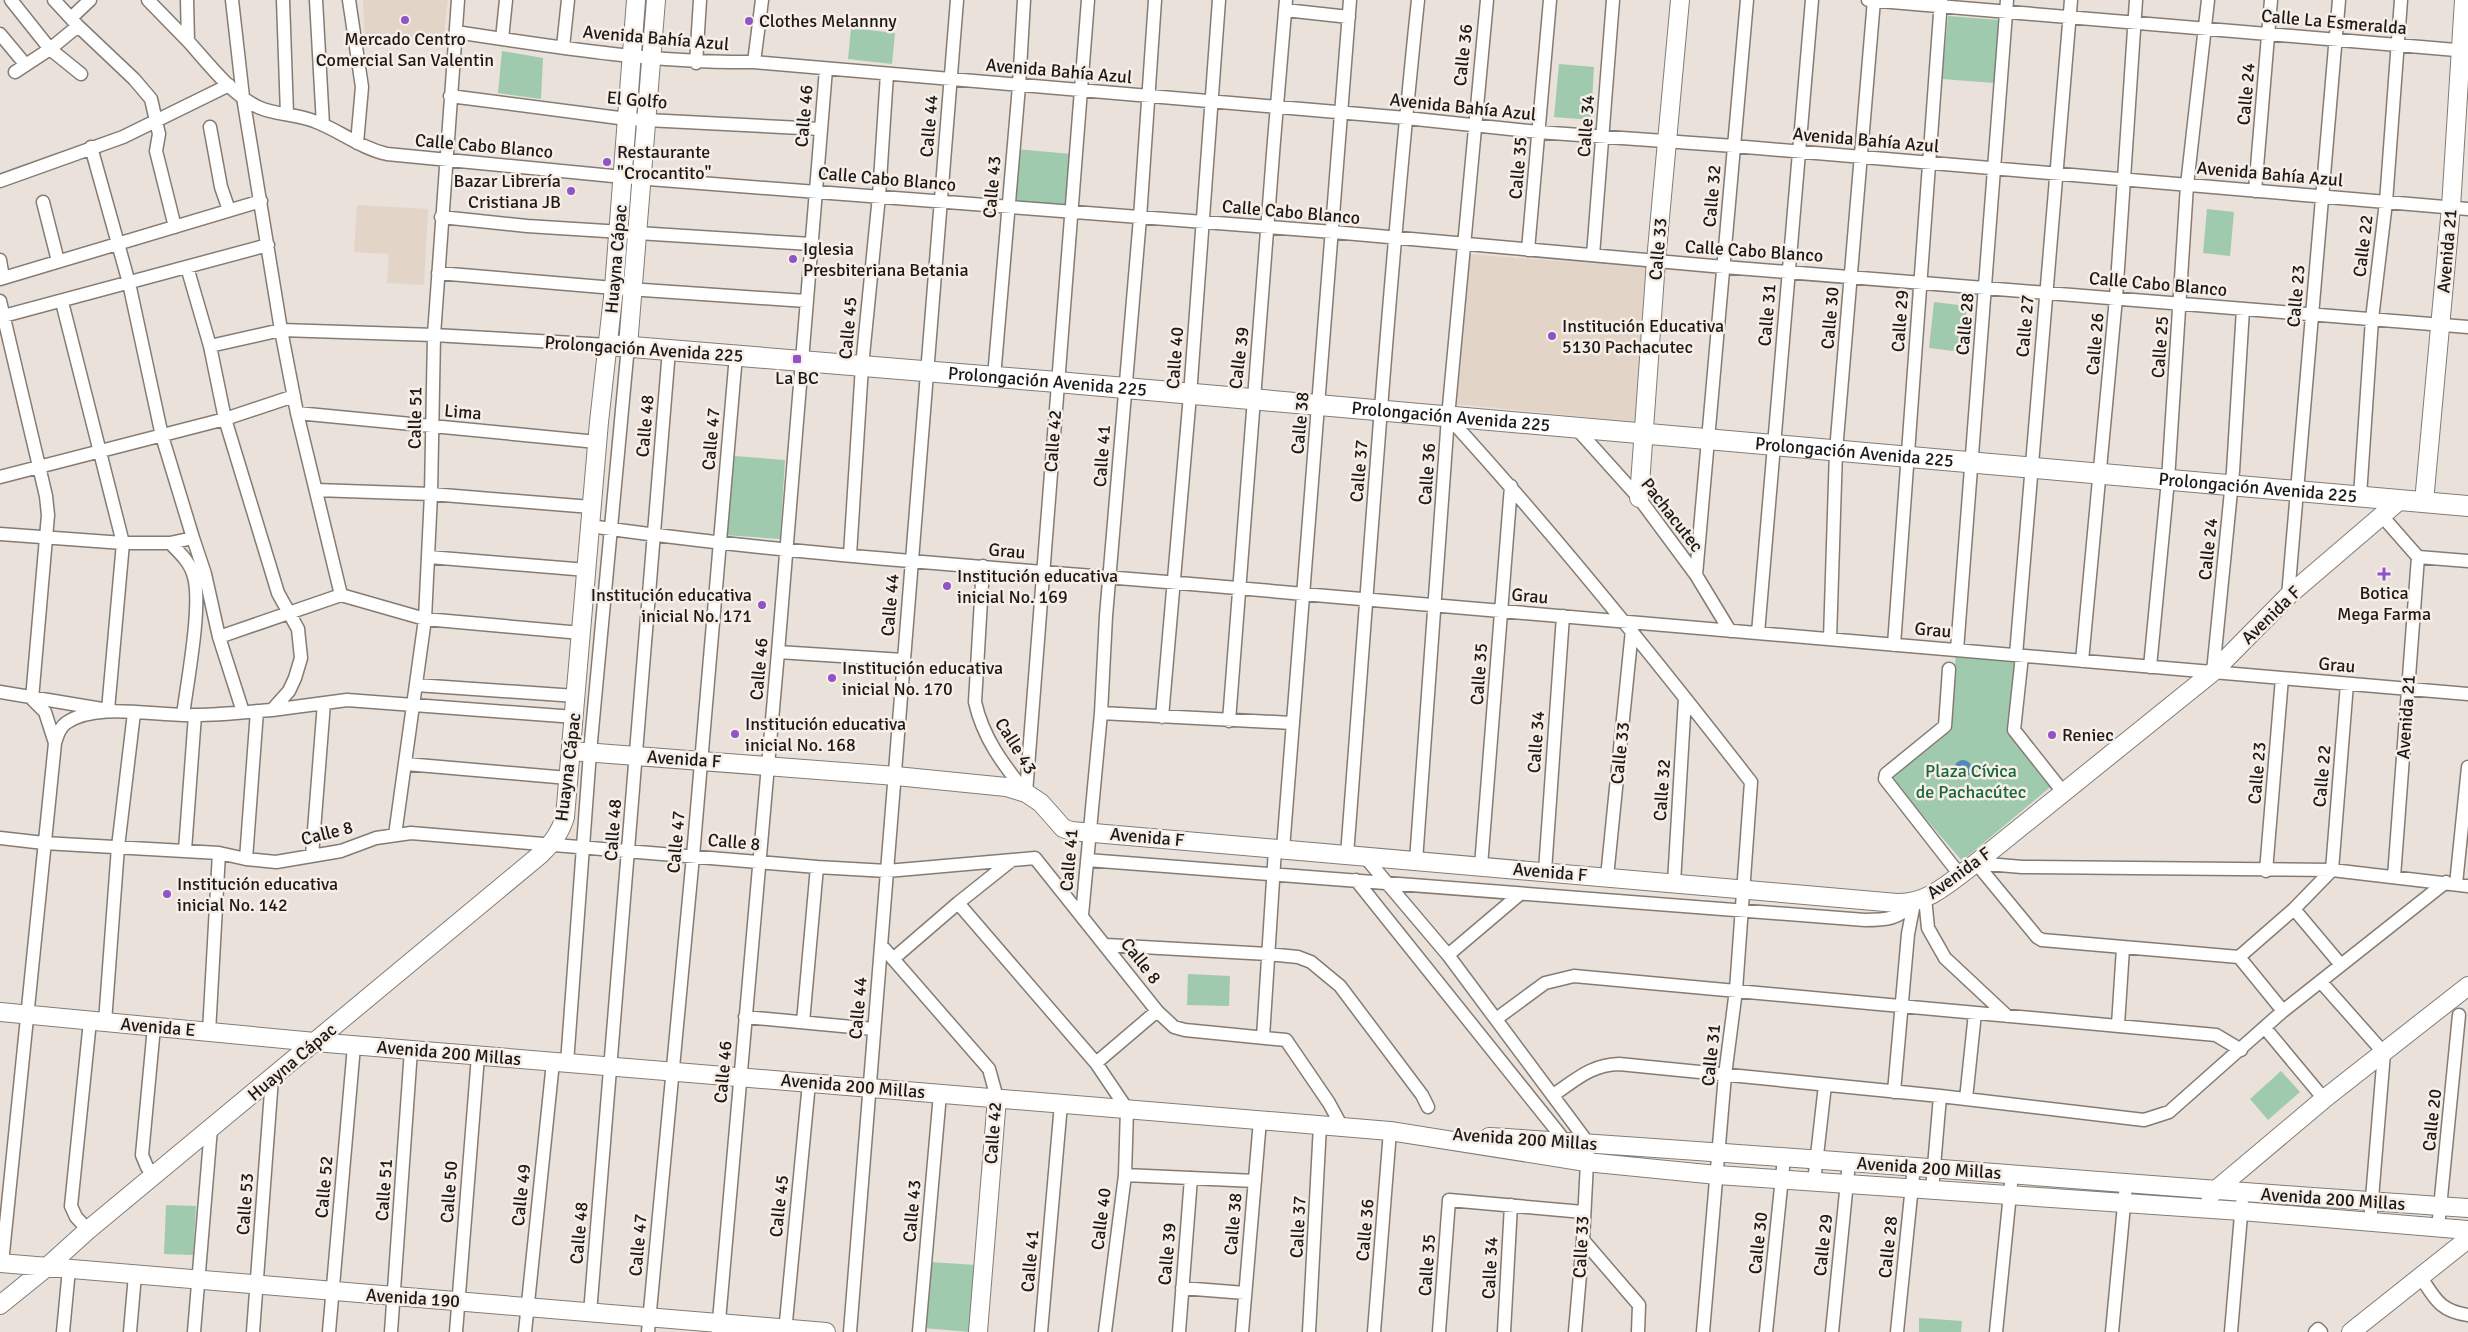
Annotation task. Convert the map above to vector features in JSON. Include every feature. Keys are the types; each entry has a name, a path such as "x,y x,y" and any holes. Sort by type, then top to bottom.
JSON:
{"main road":[{"name":"Huayna Cápac","path":"0,1305 551,844 562,828 565,817 575,717 591,507 619,233 636,0"},
{"name":"Huayna Cápac","path":"628,346 656,0"},
{"name":"Calle 33","path":"1639,498 1656,261 1680,0"},
{"name":"Avenida 21","path":"2424,502 2440,325 2460,208 2464,0"},
{"name":"Prolongación Avenida 225","path":"608,345 1058,382 1251,401 2468,506"},
{"name":"Avenida F","path":"571,750 896,776 1006,787 1026,793 1041,803 1062,828 1089,832 1897,903 1920,901 1976,863 2213,672 2288,596 2400,500"},
{"path":"2193,1208 2324,1099 2468,986"},
{"name":"Avenida E","path":"0,1012 315,1042"},
{"name":"Avenida 200 Millas","path":"315,1042 1320,1125 1914,1166 2214,1191 2468,1208"},
{"name":"Calle 42","path":"978,1332 997,1098"},
{"name":"Avenida 200 Millas","path":"1390,1130 1586,1162 1717,1175 2241,1211 2468,1230"},
{"path":"2351,1332 2468,1240"},
{"name":"Avenida 190","path":"1,1263 590,1313 648,1325 826,1332"}],"street":[{"path":"10,0 50,48 81,74"},
{"path":"54,0 134,79 151,100 159,134 156,151 175,226"},
{"path":"0,34 20,68 50,48 75,22 90,0"},
{"name":"Calle Cabo Blanco","path":"148,0 229,85 257,107 322,125 369,150 387,154 641,179 1333,232 1724,267 2468,327"},
{"path":"187,0 188,41"},
{"path":"232,0 243,97 281,330 297,413 341,595"},
{"path":"283,0 287,114"},
{"path":"316,0 322,125"},
{"path":"350,0 362,87 357,143"},
{"name":"Calle 51","path":"395,835 425,619 432,494 434,335 445,160 458,0"},
{"path":"502,39 506,0"},
{"path":"563,47 568,0"},
{"path":"696,63 700,0"},
{"path":"754,62 762,0"},
{"name":"Calle 44","path":"850,1332 957,0"},
{"name":"Calle 43","path":"994,377 1007,206 1019,86 1024,0"},
{"name":"Calle 42","path":"1026,793 1088,0"},
{"name":"Calle 41","path":"1082,915 1101,713 1109,577 1140,218 1155,0"},
{"name":"Calle 40","path":"1162,717 1190,395 1220,0"},
{"name":"Calle 38","path":"1263,1037 1272,873 1279,849 1292,723 1333,232 1350,0"},
{"name":"Calle 37","path":"1347,855 1381,411 1418,0"},
{"name":"Calle 36","path":"1416,861 1436,605 1448,417 1473,125 1487,0"},
{"name":"Calle 35","path":"1528,250 1550,0"},
{"name":"Calle 34","path":"1592,255 1613,0"},
{"name":"Calle 32","path":"1696,575 1747,0"},
{"name":"Calle 31","path":"1758,633 1812,0"},
{"name":"Calle La Esmeralda","path":"1868,0 2006,6 2070,17 2464,51"},
{"name":"Calle 30","path":"1830,639 1836,451 1874,0"},
{"name":"Calle 27","path":"2064,792 2014,730 2030,468 2071,0"},
{"name":"Calle 26","path":"2082,661 2116,298 2136,0"},
{"name":"Calle 25","path":"2150,667 2168,480 2187,185 2208,0"},
{"name":"Calle 24","path":"2255,190 2271,0"},
{"name":"Calle 23","path":"2288,596 2339,0"},
{"name":"Calle 22","path":"2360,496 2372,319 2386,202 2396,45 2401,0"},
{"name":"Calle 29","path":"1894,645 1941,3"},
{"path":"1286,5 1349,17"},
{"name":"Calle 39","path":"1229,721 1251,401 1262,315 1266,227 1286,5"},
{"name":"Calle 28","path":"1957,650 2006,6"},
{"name":"Avenida Bahía Azul","path":"456,32 631,57 696,63 754,62 1406,118 1538,132 1734,146 2460,208"},
{"name":"Calle 46","path":"719,1328 758,862 778,652 826,68"},
{"name":"Calle 45","path":"850,555 862,366 879,196 887,74"},
{"path":"0,181 123,136 229,85"},
{"name":"El Golfo","path":"450,96 627,119 821,129"},
{"path":"210,127 221,187 229,210"},
{"path":"91,147 129,283 162,436 205,574 219,637 243,712"},
{"path":"0,260 1,278 261,201"},
{"path":"44,202 58,261"},
{"path":"441,217 619,233 811,244"},
{"path":"2,317 268,245"},
{"path":"187,267 210,346 225,420 278,593 288,615 298,630 301,658 289,691 272,710"},
{"path":"438,273 614,288 806,301"},
{"path":"0,301 2,317 46,496 48,515 32,699 45,712 55,743"},
{"path":"62,302 123,543 108,710"},
{"name":"Calle 24","path":"2213,672 2232,485 2243,309"},
{"name":"Prolongación Avenida 225","path":"210,346 281,330 434,335 608,345"},
{"name":"Huayna Cápac","path":"584,847 590,752 628,346"},
{"name":"Calle 48","path":"590,1313 669,350"},
{"name":"Calle 47","path":"648,1325 693,856 718,544 736,356"},
{"path":"0,477 225,420 294,396"},
{"name":"Lima","path":"297,413 597,442"},
{"path":"1448,417 1511,486 1628,626 1685,698"},
{"name":"Pachacutec","path":"1576,428 1639,498 1696,575 1730,631"},
{"name":"Calle 35","path":"1481,866 1511,486"},
{"path":"316,490 432,494 591,507"},
{"path":"2382,516 2418,557 2468,561"},
{"name":"Grau","path":"590,526 718,544 1043,572 1174,581 1563,616 1628,626 1758,633 2468,694"},
{"path":"0,534 123,543 170,543 194,538"},
{"path":"170,543 189,564 195,578 196,602 189,715 185,850"},
{"path":"429,557 587,570"},
{"name":"Avenida 21","path":"2394,877 2418,557"},
{"name":"Calle 43","path":"983,566 975,702 987,739 1026,793"},
{"path":"219,637 288,615 341,595 425,619 581,633"},
{"name":"Calle 34","path":"1545,871 1563,616"},
{"name":"Calle 33","path":"1607,877 1628,626"},
{"path":"778,652 903,660"},
{"path":"1949,669 1945,726 1886,774 1885,779 1960,874"},
{"name":"Calle 23","path":"2266,871 2282,678"},
{"name":"Calle 22","path":"2332,870 2347,684"},
{"path":"416,686 576,696"},
{"path":"0,692 32,699 134,713 189,715 243,712 347,700 414,703 575,717"},
{"name":"Calle 32","path":"1674,884 1685,698"},
{"name":"Calle 31","path":"1685,698 1751,782 1736,990 1725,1075 1703,1332"},
{"path":"312,856 324,703"},
{"path":"1,1263 55,743 58,733 66,723 108,710"},
{"path":"246,859 257,711"},
{"path":"88,1230 76,1217 71,1206 98,1022 134,713"},
{"path":"1101,713 1292,723"},
{"path":"406,764 568,778"},
{"path":"1553,1095 1592,1068 1603,1064 1619,1064 1940,1096 2144,1120 2156,1118 2169,1112 2283,1012 2341,965 2457,884 2468,768"},
{"name":"Calle 8","path":"0,838 44,843 185,850 276,862 341,851 376,838 411,834 887,871 1035,858 1157,1011 1174,1027 1185,1030 1286,1040 1329,1103 1342,1126"},
{"name":"Calle 49","path":"524,1332 560,1062 584,847"},
{"path":"209,1032 219,853"},
{"path":"1365,857 1448,955 1588,1143"},
{"path":"893,959 1012,860"},
{"path":"1086,860 1272,873 1741,912 1885,920 1903,914 1920,901"},
{"path":"1976,863 2022,867 2266,871 2332,870 2457,884"},
{"path":"1976,863 2037,937 2049,941 2239,957 2294,909 2332,870"},
{"path":"803,1022 817,867"},
{"path":"1356,880 1564,1141"},
{"path":"1448,955 1520,894"},
{"path":"1894,1092 1900,1005 1908,934 1920,901"},
{"path":"1920,901 1928,928 1945,958 2007,1016"},
{"path":"958,903 1096,1063 1126,1109"},
{"path":"2294,909 2341,965"},
{"path":"1106,945 1268,954 1298,958 1311,962 1340,986 1405,1072 1428,1107"},
{"name":"Calle 42","path":"881,946 989,1068 997,1098"},
{"path":"2118,1024 2123,948"},
{"path":"2239,957 2283,1012"},
{"path":"1496,1020 1545,983 1574,976 2007,1016 2118,1024 2216,1035 2241,1050"},
{"path":"2321,982 2384,1053 2370,1223"},
{"path":"1096,1063 1157,1011"},
{"path":"1966,1099 1975,1013"},
{"path":"2435,1013 2464,1015"},
{"name":"Calle 20","path":"2438,1228 2464,1015"},
{"path":"745,1018 874,1028"},
{"path":"154,1027 142,1155 147,1167 155,1174"},
{"path":"2265,1028 2324,1099"},
{"name":"Calle 52","path":"329,1332 354,1046"},
{"name":"Calle 51","path":"391,1332 411,1050"},
{"name":"Calle 50","path":"456,1332 478,1056"},
{"name":"Calle 53","path":"252,1332 272,1078"},
{"name":"Calle 45","path":"785,1330 809,1083"},
{"path":"1814,1182 1825,1085"},
{"name":"Calle 43","path":"919,1332 940,1094"},
{"path":"1932,1190 1940,1096"},
{"name":"Calle 41","path":"1041,1332 1061,1104"},
{"name":"Calle 40","path":"1105,1332 1125,1174 1126,1109"},
{"name":"Calle 38","path":"1242,1332 1260,1120"},
{"name":"Calle 37","path":"1309,1332 1320,1125"},
{"path":"194,1332 211,1128"},
{"name":"Calle 36","path":"1374,1332 1390,1130"},
{"name":"Calle 33","path":"1575,1332 1583,1240 1588,1143"},
{"name":"Calle 30","path":"1766,1332 1784,1158"},
{"name":"Calle 29","path":"1832,1332 1849,1162"},
{"name":"Calle 28","path":"1897,1332 1914,1166"},
{"path":"1125,1174 1255,1181"},
{"path":"1996,1332 2012,1174"},
{"name":"Calle 39","path":"1179,1332 1191,1178"},
{"path":"2112,1332 2126,1184"},
{"path":"2231,1332 2243,1193"},
{"name":"Calle 35","path":"1439,1332 1449,1200 1512,1205"},
{"path":"1512,1205 1583,1212"},
{"name":"Calle 34","path":"1504,1332 1512,1205"},
{"path":"1583,1240 1639,1305 1638,1332"},
{"path":"64,1332 69,1269"},
{"path":"130,1332 136,1275"},
{"path":"2420,1276 2439,1304 2446,1310 2468,1315"},
{"path":"1182,1288 1245,1293"}],"shaded area":[{"name":"Mercado Centro Comercial San Valentin","path":"363,0 448,0 443,42 384,39 371,47 365,46"},
{"path":"357,205 428,209 424,285 387,283 389,254 354,252"},
{"name":"Institución Educativa 5130 Pachacutec","path":"1468,254 1649,268 1636,422 1456,404"}],"green space":[{"path":"1948,16 1999,20 1994,83 1942,79"},
{"path":"851,28 895,33 892,64 848,59"},
{"path":"502,51 543,58 541,99 498,93"},
{"path":"1559,64 1594,67 1591,120 1554,117"},
{"path":"1016,149 1071,154 1066,206 1011,201"},
{"path":"2207,209 2234,212 2230,256 2203,253"},
{"path":"1934,302 1967,306 1962,352 1929,348"},
{"path":"734,456 785,460 780,539 724,535"},
{"name":"Plaza Cívica de Pachacútec","path":"1956,653 2017,658 2012,732 2054,784 1962,861 1890,777 1950,726"},
{"path":"1188,974 1230,976 1229,1006 1187,1005"},
{"path":"2281,1071 2300,1092 2268,1120 2250,1099"},
{"path":"166,1205 196,1206 193,1255 164,1254"},
{"path":"930,1262 976,1265 970,1332 923,1328"},
{"path":"1919,1318 1962,1321 1961,1332 1919,1332"}],"water":[{"path":"1963,760 1969,763 1972,769 1969,775 1963,778 1957,775 1954,769 1957,763"}],"place":[{"name":"Mercado Centro Comercial San Valentin","path":"405,20"},
{"name":"Clothes Melannny","path":"749,21"},
{"name":"Restaurante \"Crocantito\"","path":"607,162"},
{"name":"Bazar Librería Cristiana JB","path":"571,191"},
{"name":"Iglesia Presbiteriana Betania","path":"793,259"},
{"name":"Institución Educativa 5130 Pachacutec","path":"1552,336"},
{"name":"La BC","path":"797,359"},
{"name":"Botica Mega Farma","path":"2384,574"},
{"name":"Institución educativa inicial No. 169","path":"947,586"},
{"name":"Institución educativa inicial No. 171","path":"762,605"},
{"name":"Institución educativa inicial No. 170","path":"832,678"},
{"name":"Institución educativa inicial No. 168","path":"735,734"},
{"name":"Reniec","path":"2052,735"},
{"name":"Institución educativa inicial No. 142","path":"167,894"}]}
